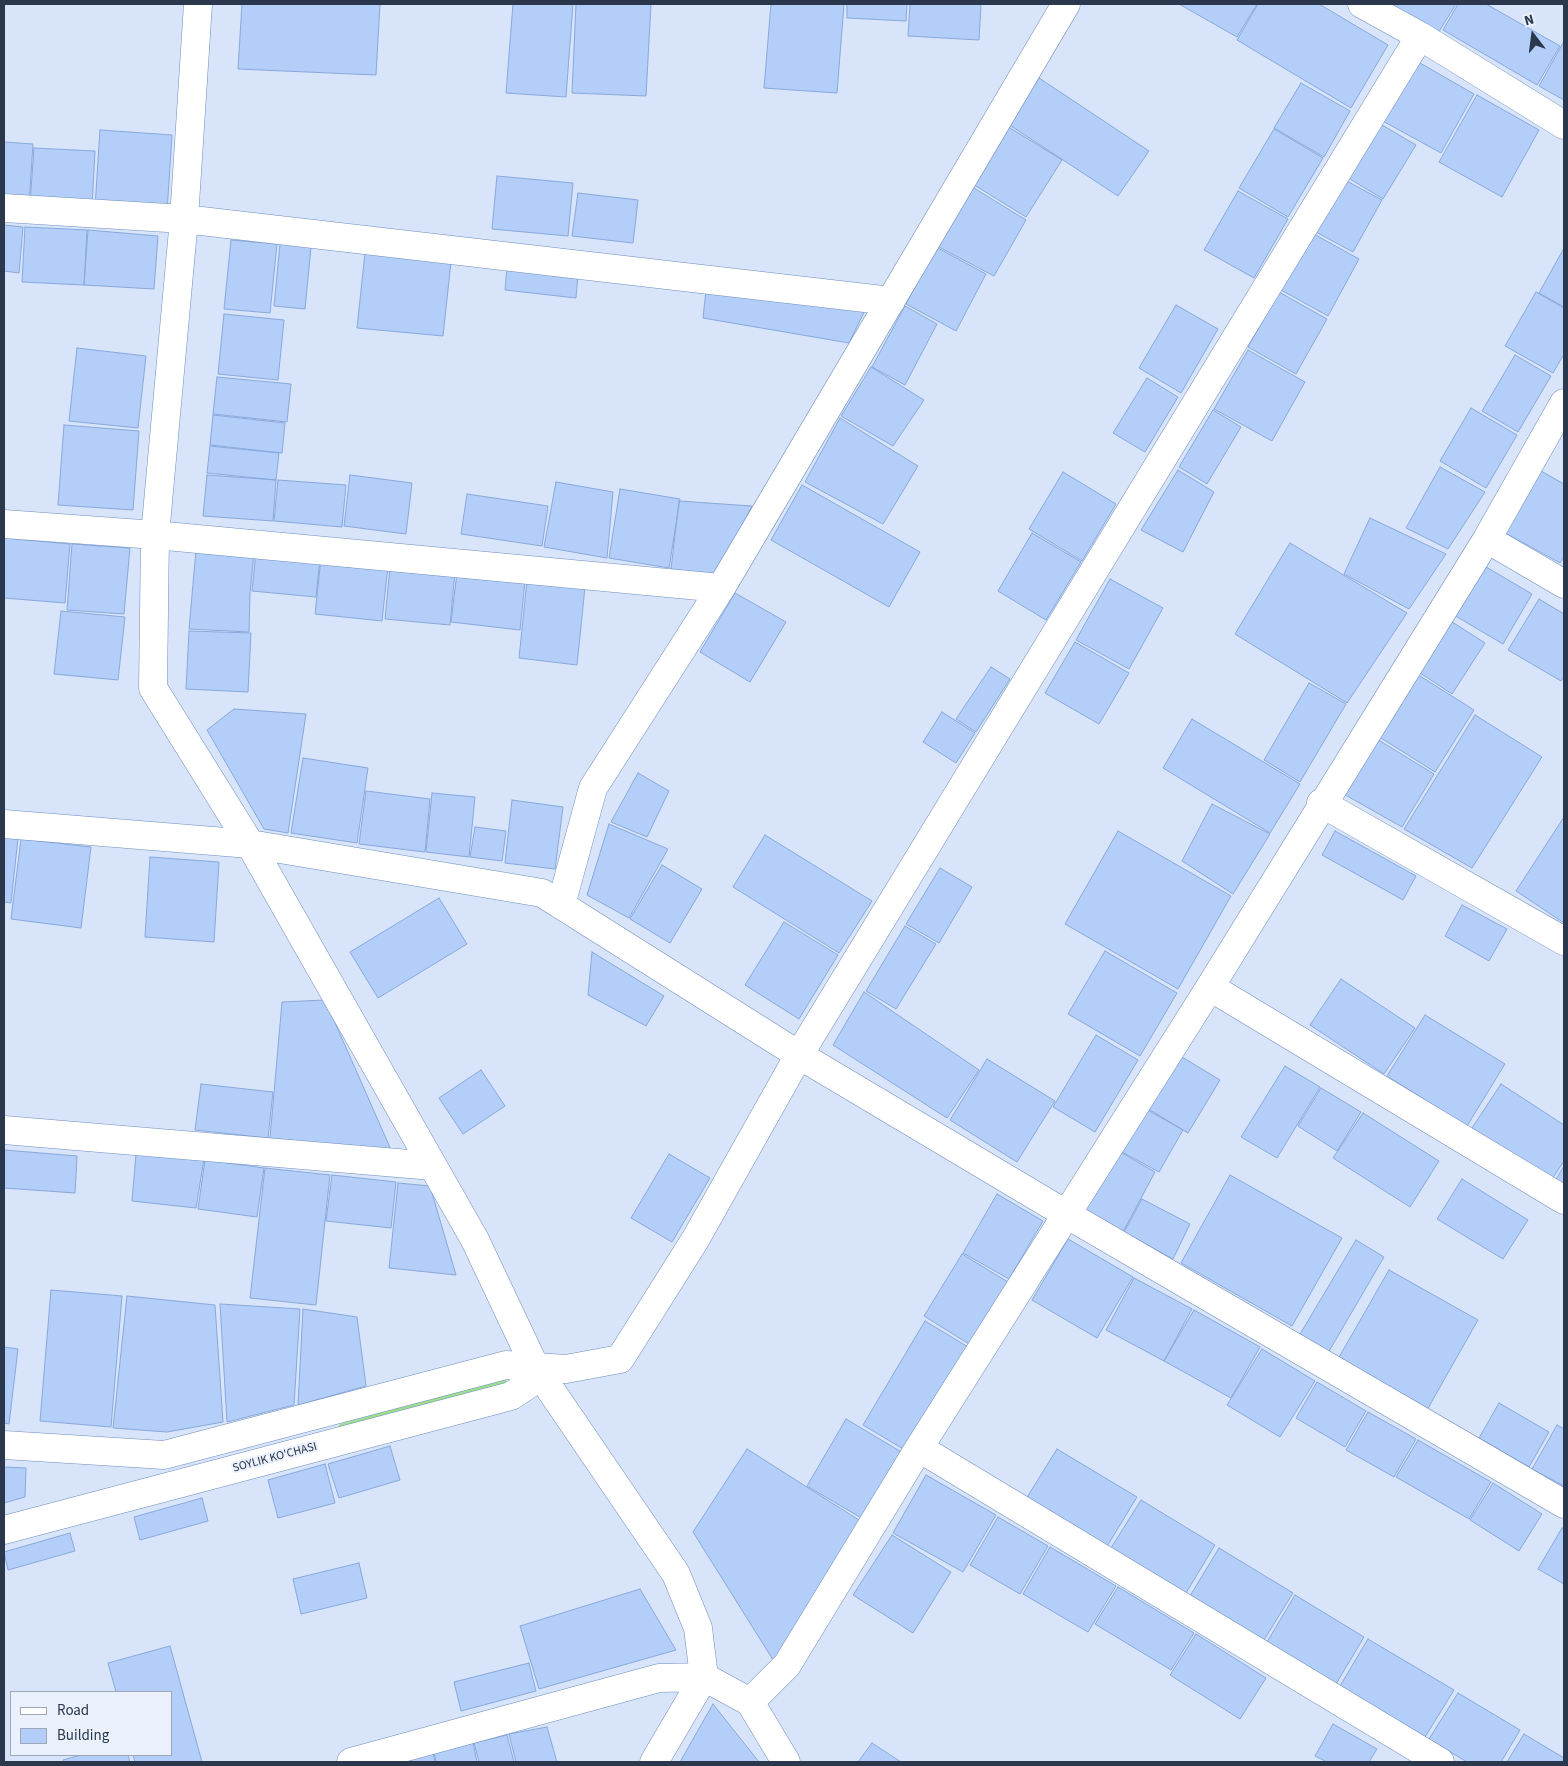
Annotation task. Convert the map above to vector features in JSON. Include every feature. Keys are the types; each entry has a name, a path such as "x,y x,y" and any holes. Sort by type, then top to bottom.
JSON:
{"street":[{"path":"198,4 184,219 155,535 153,688 250,844 475,1240 538,1372 676,1574 698,1628 704,1677 654,1762"},
{"path":"561,905 593,788 721,588 1066,4"},
{"path":"1362,4 1420,36 1564,124"},
{"path":"4,1445 164,1455 506,1366 538,1372 620,1359 694,1240 799,1055 1420,36"},
{"path":"4,208 184,219 891,301"},
{"path":"750,1702 788,1665 919,1448 1210,987 1321,803 1487,539 1564,403"},
{"path":"4,524 155,535 721,588"},
{"path":"1487,539 1564,584"},
{"path":"1321,803 1564,941"},
{"path":"4,824 250,844 542,893 799,1055 1066,1214 1564,1504"},
{"path":"1210,987 1564,1200"},
{"path":"4,1130 433,1166"},
{"name":"SOYLIK KO'CHASI","path":"4,1530 171,1484 510,1396 538,1372"},
{"path":"919,1448 1440,1762"},
{"path":"164,1455 171,1484"},
{"path":"351,1762 659,1678 704,1677 750,1702 786,1762"}],"building":[{"path":"242,4 380,4 376,75 238,69"},
{"path":"513,4 573,4 566,97 506,93"},
{"path":"576,4 651,4 646,96 572,93"},
{"path":"771,4 844,4 837,93 764,88"},
{"path":"847,4 907,4 906,21 847,18"},
{"path":"910,4 981,4 979,40 908,36"},
{"path":"1179,4 1257,4 1237,37"},
{"path":"1258,4 1319,4 1388,45 1351,108 1237,40"},
{"path":"1391,4 1456,4 1435,38 1388,10"},
{"path":"1458,4 1486,4 1560,46 1537,85 1443,30"},
{"path":"1564,44 1564,100 1539,86"},
{"path":"1413,59 1474,94 1441,153 1379,119"},
{"path":"1039,78 1149,151 1118,196 1008,124"},
{"path":"1301,83 1350,111 1324,157 1274,128"},
{"path":"1477,95 1539,130 1502,197 1439,162"},
{"path":"1377,122 1416,145 1383,199 1345,176"},
{"path":"1007,126 1062,160 1026,217 971,183"},
{"path":"1274,129 1323,158 1288,217 1239,188"},
{"path":"100,130 172,135 167,212 95,207"},
{"path":"4,142 33,144 29,204 4,202"},
{"path":"34,148 95,151 92,207 30,204"},
{"path":"497,176 573,183 568,236 492,229"},
{"path":"1343,179 1382,200 1353,252 1314,231"},
{"path":"969,185 1026,220 994,276 937,246"},
{"path":"1238,191 1288,219 1254,278 1204,250"},
{"path":"578,193 638,200 633,243 572,236"},
{"path":"4,225 23,227 19,273 4,271"},
{"path":"25,227 87,230 84,285 22,282"},
{"path":"88,230 158,236 154,289 84,285"},
{"path":"1312,233 1359,259 1328,316 1281,290"},
{"path":"231,240 277,244 270,313 224,309"},
{"path":"280,244 311,247 305,309 274,306"},
{"path":"936,247 986,274 956,331 906,304"},
{"path":"1564,248 1564,307 1539,293"},
{"path":"365,253 451,262 443,336 357,328"},
{"path":"507,267 578,275 576,298 505,290"},
{"path":"707,281 871,298 849,343 703,318"},
{"path":"1279,292 1327,319 1296,374 1248,347"},
{"path":"1536,292 1564,308 1564,354 1553,373 1505,346"},
{"path":"1176,305 1218,329 1181,393 1139,368"},
{"path":"905,306 937,324 905,385 872,367"},
{"path":"224,314 284,320 278,380 218,374"},
{"path":"77,348 146,356 138,428 69,421"},
{"path":"1248,350 1305,382 1272,441 1214,409"},
{"path":"1515,355 1551,376 1518,432 1482,411"},
{"path":"871,367 924,400 893,446 841,416"},
{"path":"217,377 291,384 287,422 213,414"},
{"path":"1147,378 1178,397 1145,452 1113,433"},
{"path":"1471,408 1517,435 1486,488 1440,461"},
{"path":"1213,410 1241,427 1207,484 1179,467"},
{"path":"213,415 285,423 282,453 210,445"},
{"path":"840,418 918,466 883,524 805,482"},
{"path":"64,425 139,431 133,510 58,505"},
{"path":"210,446 279,453 276,480 207,473"},
{"path":"1440,467 1485,492 1448,549 1406,528"},
{"path":"1534,467 1564,484 1564,556 1560,563 1498,529"},
{"path":"1178,470 1214,492 1183,552 1141,530"},
{"path":"1063,472 1116,504 1082,561 1029,529"},
{"path":"207,475 276,480 273,521 203,516"},
{"path":"350,475 412,483 406,534 344,526"},
{"path":"278,480 346,485 342,527 274,521"},
{"path":"556,482 613,492 607,558 544,547"},
{"path":"802,485 920,552 889,607 771,540"},
{"path":"620,489 680,499 669,568 609,558"},
{"path":"467,494 548,506 542,546 461,534"},
{"path":"679,501 752,506 717,575 671,569"},
{"path":"1370,518 1446,554 1409,609 1344,574"},
{"path":"1032,533 1081,562 1046,620 998,591"},
{"path":"4,538 70,544 65,603 4,598"},
{"path":"1290,543 1407,613 1347,703 1235,634"},
{"path":"72,544 130,548 124,614 67,610"},
{"path":"196,550 254,553 249,632 189,629"},
{"path":"256,552 320,559 316,597 252,591"},
{"path":"321,559 388,566 382,621 315,614"},
{"path":"1476,561 1532,594 1503,644 1447,611"},
{"path":"390,567 455,572 450,625 385,619"},
{"path":"457,573 525,581 520,630 451,622"},
{"path":"1110,579 1163,608 1129,669 1076,640"},
{"path":"527,581 585,587 577,665 519,658"},
{"path":"735,593 786,622 750,682 700,652"},
{"path":"1539,599 1564,614 1564,676 1561,681 1508,650"},
{"path":"61,611 125,617 118,680 54,674"},
{"path":"1446,618 1485,643 1452,694 1414,669"},
{"path":"189,631 251,633 248,692 186,689"},
{"path":"1075,642 1129,673 1099,724 1045,693"},
{"path":"991,667 1010,679 976,732 956,719"},
{"path":"1412,671 1474,710 1435,772 1373,733"},
{"path":"1309,683 1346,704 1300,782 1264,760"},
{"path":"234,709 306,714 288,833 264,829 207,730"},
{"path":"942,712 975,733 956,763 923,742"},
{"path":"1475,715 1542,757 1472,868 1404,829"},
{"path":"1192,719 1300,784 1270,833 1163,768"},
{"path":"1372,736 1434,774 1402,827 1340,792"},
{"path":"303,758 368,768 357,843 291,833"},
{"path":"638,773 669,791 647,837 611,822"},
{"path":"366,791 430,799 425,852 359,844"},
{"path":"432,793 475,797 469,857 426,852"},
{"path":"512,800 563,807 555,869 505,863"},
{"path":"1212,804 1270,834 1233,894 1182,861"},
{"path":"1564,817 1564,923 1516,891"},
{"path":"609,824 668,849 629,918 587,895"},
{"path":"475,827 506,831 502,861 470,857"},
{"path":"1118,831 1231,896 1178,989 1065,924"},
{"path":"1335,831 1416,876 1403,900 1322,855"},
{"path":"765,835 872,901 839,953 733,887"},
{"path":"4,836 18,838 11,903 4,902"},
{"path":"21,839 91,847 81,928 11,919"},
{"path":"150,857 219,862 214,942 145,937"},
{"path":"662,865 702,889 670,943 630,919"},
{"path":"940,868 972,887 939,943 906,924"},
{"path":"439,898 467,944 378,998 350,952"},
{"path":"1462,905 1507,929 1489,961 1445,936"},
{"path":"784,922 838,955 799,1019 745,985"},
{"path":"905,926 936,944 896,1009 866,991"},
{"path":"1105,951 1177,993 1140,1056 1068,1014"},
{"path":"592,952 664,996 646,1026 588,995"},
{"path":"1341,979 1415,1028 1384,1074 1310,1025"},
{"path":"864,992 979,1070 947,1118 833,1045"},
{"path":"325,1000 392,1152 270,1138 282,1002"},
{"path":"1425,1015 1505,1064 1467,1126 1387,1076"},
{"path":"1096,1035 1138,1060 1095,1132 1053,1107"},
{"path":"1177,1054 1220,1080 1188,1133 1145,1107"},
{"path":"987,1059 1055,1101 1017,1162 950,1120"},
{"path":"1285,1066 1320,1087 1277,1158 1241,1137"},
{"path":"481,1070 505,1106 463,1134 439,1098"},
{"path":"201,1084 273,1092 268,1138 195,1130"},
{"path":"1501,1084 1564,1125 1564,1161 1552,1179 1472,1128"},
{"path":"1321,1088 1361,1112 1337,1151 1298,1126"},
{"path":"1144,1108 1183,1130 1159,1172 1120,1151"},
{"path":"1363,1113 1439,1161 1410,1207 1333,1158"},
{"path":"4,1150 77,1156 75,1193 4,1188"},
{"path":"1120,1152 1155,1172 1123,1232 1085,1211"},
{"path":"136,1154 204,1159 196,1208 132,1201"},
{"path":"669,1154 710,1178 672,1242 631,1218"},
{"path":"205,1160 264,1168 257,1217 198,1209"},
{"path":"1564,1166 1564,1187 1555,1181"},
{"path":"265,1168 330,1175 316,1305 250,1298"},
{"path":"332,1175 396,1182 391,1228 326,1221"},
{"path":"1230,1175 1342,1238 1292,1326 1181,1263"},
{"path":"1462,1179 1528,1220 1503,1259 1437,1219"},
{"path":"398,1183 430,1186 456,1275 389,1268"},
{"path":"997,1194 1043,1221 1009,1279 963,1253"},
{"path":"1142,1199 1190,1224 1173,1259 1124,1232"},
{"path":"1068,1239 1133,1277 1097,1338 1032,1300"},
{"path":"1356,1240 1384,1257 1328,1353 1299,1336"},
{"path":"962,1254 1008,1282 969,1344 924,1316"},
{"path":"1389,1270 1478,1320 1427,1410 1338,1359"},
{"path":"1134,1278 1192,1309 1164,1361 1106,1330"},
{"path":"51,1290 122,1296 111,1427 40,1421"},
{"path":"127,1296 215,1305 223,1422 167,1432 113,1428"},
{"path":"220,1304 300,1309 294,1405 227,1422"},
{"path":"303,1309 357,1317 366,1386 298,1405"},
{"path":"1194,1310 1260,1347 1231,1398 1164,1361"},
{"path":"925,1321 968,1347 905,1450 863,1425"},
{"path":"4,1347 18,1349 9,1424 4,1423"},
{"path":"1262,1349 1315,1381 1280,1437 1227,1405"},
{"path":"1317,1382 1366,1411 1345,1447 1296,1418"},
{"path":"1499,1403 1549,1432 1529,1467 1479,1438"},
{"path":"1368,1412 1416,1439 1394,1477 1346,1450"},
{"path":"846,1419 903,1453 863,1519 807,1486"},
{"path":"1557,1425 1564,1429 1564,1486 1532,1469"},
{"path":"1418,1440 1491,1482 1469,1519 1396,1477"},
{"path":"390,1446 400,1480 339,1498 328,1464"},
{"path":"747,1449 862,1522 775,1663 693,1532"},
{"path":"1057,1449 1137,1497 1106,1548 1026,1499"},
{"path":"325,1464 335,1503 278,1518 268,1480"},
{"path":"4,1467 26,1468 25,1497 4,1503"},
{"path":"926,1475 996,1515 963,1572 893,1533"},
{"path":"1493,1483 1542,1514 1519,1551 1470,1520"},
{"path":"202,1498 208,1521 140,1540 134,1517"},
{"path":"1141,1500 1215,1545 1186,1593 1111,1548"},
{"path":"998,1517 1048,1546 1020,1594 970,1565"},
{"path":"1562,1528 1564,1529 1564,1584 1538,1569"},
{"path":"70,1533 75,1551 8,1570 4,1552"},
{"path":"892,1535 951,1572 913,1633 853,1595"},
{"path":"1050,1547 1116,1586 1088,1632 1023,1594"},
{"path":"1219,1548 1293,1593 1264,1640 1190,1596"},
{"path":"359,1563 367,1598 301,1614 293,1579"},
{"path":"1118,1587 1194,1633 1171,1670 1095,1624"},
{"path":"640,1589 676,1650 539,1689 520,1626"},
{"path":"1295,1595 1364,1637 1336,1684 1267,1642"},
{"path":"1196,1634 1266,1678 1240,1719 1170,1675"},
{"path":"1368,1639 1454,1690 1425,1737 1340,1686"},
{"path":"170,1646 202,1762 135,1762 133,1756 172,1756 172,1691 116,1691 108,1663"},
{"path":"529,1663 536,1691 461,1711 454,1682"},
{"path":"1458,1693 1520,1730 1501,1762 1467,1762 1429,1739"},
{"path":"713,1704 759,1762 680,1762"},
{"path":"1333,1724 1377,1749 1369,1762 1327,1762 1315,1756"},
{"path":"547,1727 557,1762 516,1762 509,1734"},
{"path":"1524,1734 1564,1758 1564,1762 1507,1762"},
{"path":"507,1735 514,1762 479,1762 474,1743"},
{"path":"473,1743 477,1762 436,1762 434,1753"},
{"path":"872,1743 901,1762 858,1762"},
{"path":"433,1753 435,1762 396,1762"},
{"path":"77,1756 128,1756 130,1762 64,1762 63,1760"}],"waterway":[{"path":"342,1427 503,1381"}]}
